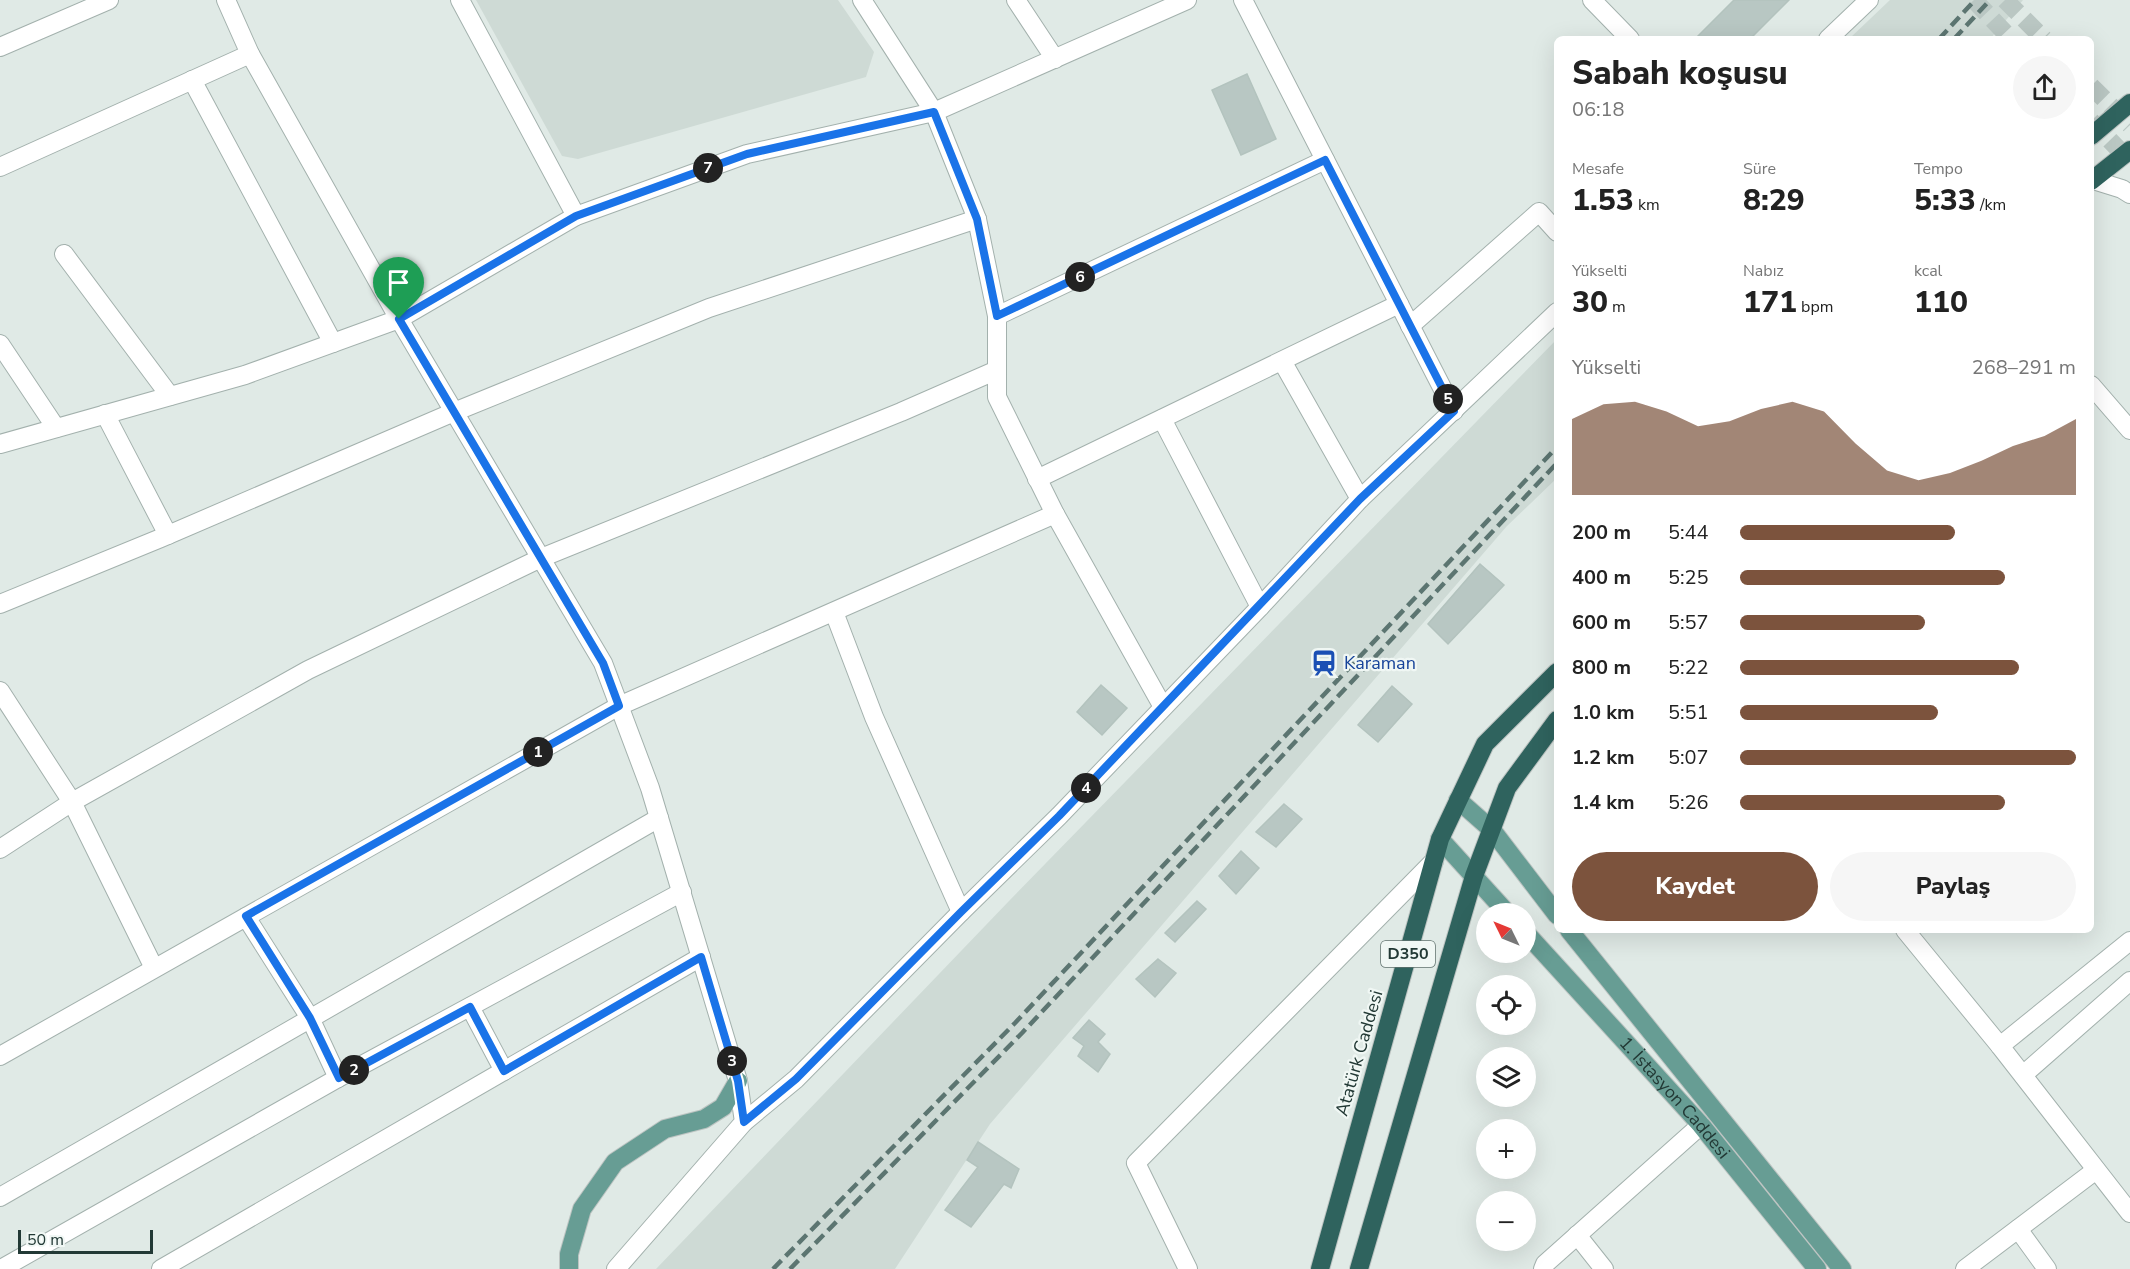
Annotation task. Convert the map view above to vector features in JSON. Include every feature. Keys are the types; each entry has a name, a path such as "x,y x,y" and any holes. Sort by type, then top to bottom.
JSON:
{"highway":[{"path":"2094,133 2130,103"},
{"path":"2094,178 2130,150"},
{"name":"Atatürk Caddesi","path":"1320,1269 1440,839 1485,744 1554,675"},
{"name":"D350","path":"1359,1269 1474,876 1507,788 1554,724"}],"main road":[{"path":"1458,800 1492,830 1554,911"},
{"path":"1440,839 1498,903"},
{"name":"1. İstasyon Caddesi","path":"1571,933 1842,1269"},
{"name":"1. İstasyon Caddesi","path":"1536,944 1701,1125 1818,1269"},
{"path":"569,1269 569,1254 582,1209 615,1162 665,1129 704,1119 723,1107 738,1081"}],"street":[{"path":"0,47 87,4 109,0"},
{"path":"226,0 250,54 399,319 603,663 650,788 682,892 738,1081 744,1122"},
{"path":"460,0 576,216"},
{"path":"862,0 934,112 977,219 997,316 997,397 1055,514 1163,706"},
{"path":"1017,0 1055,58"},
{"path":"0,444 245,375 399,319 576,216 747,154 934,112 1187,0"},
{"path":"1243,0 1454,411"},
{"path":"1592,0 1627,36"},
{"path":"1831,36 1869,0"},
{"path":"0,167 250,54"},
{"path":"192,80 333,343"},
{"path":"997,316 1325,160"},
{"path":"2094,181 2122,189 2130,194"},
{"path":"1410,326 1539,212 1554,229"},
{"path":"0,604 168,535 454,412 709,308 977,219"},
{"path":"64,254 170,396"},
{"path":"1037,479 1399,304"},
{"path":"616,1269 744,1122 796,1079 1059,816 1260,607 1360,499 1554,315"},
{"path":"0,344 56,428"},
{"path":"1282,361 1360,499"},
{"path":"0,849 72,802 308,670 541,558 901,412 996,370"},
{"path":"2094,388 2130,430"},
{"path":"105,414 168,535"},
{"path":"1162,419 1260,607"},
{"path":"0,1056 619,706 1055,514"},
{"path":"834,612 874,717 961,912"},
{"path":"0,690 72,802 154,968"},
{"path":"0,1197 659,818"},
{"path":"1188,1269 1136,1163 1434,861"},
{"path":"1,1269 339,1078 682,892"},
{"path":"246,916 310,1018 339,1078"},
{"path":"1907,933 2000,1046 2130,1213"},
{"path":"2000,1046 2130,941"},
{"path":"161,1269 701,957"},
{"path":"2023,1076 2130,981"},
{"path":"470,1007 504,1071"},
{"path":"1544,1269 1545,1264 1576,1235 1701,1125"},
{"path":"1965,1269 2096,1170"},
{"path":"2018,1229 2048,1269"},
{"path":"1576,1235 1604,1269"}],"shaded area":[{"path":"476,0 838,0 874,52 866,77 578,159 562,156"},
{"path":"1890,0 2023,0 1993,36 1852,36"},
{"path":"1554,342 1554,481 1507,526 990,1124 895,1269 656,1269 1009,901"}],"building":[{"path":"1734,0 1789,0 1753,36 1698,36"},
{"path":"1247,74 1276,139 1241,155 1212,90"},
{"path":"1480,564 1504,585 1448,644 1428,624"},
{"path":"1101,685 1127,708 1102,735 1077,712"},
{"name":"Karaman","path":"1392,686 1412,704 1378,742 1358,725"},
{"path":"1284,804 1302,819 1276,847 1256,832"},
{"path":"1241,851 1259,868 1236,894 1219,876"},
{"path":"1197,901 1206,909 1175,942 1165,933"},
{"path":"1158,959 1176,973 1155,997 1136,979"},
{"path":"1089,1020 1105,1034 1098,1042 1110,1054 1098,1072 1078,1056 1084,1046 1073,1038"},
{"path":"978,1142 1019,1169 1011,1188 1004,1184 971,1227 945,1210 978,1167 967,1160"}],"tunnel":[{"path":"1974,0 2008,36"},
{"path":"2005,0 2041,36"},
{"path":"2094,89 2130,125"},
{"path":"2094,124 2130,161"}],"railway":[{"path":"1942,36 1975,0"},
{"path":"1957,36 1990,0"},
{"path":"773,1269 1015,1023 1554,450"},
{"path":"790,1269 1022,1033 1554,466"}],"place":[{"name":"Karaman","path":"1324,663"}],"route":[{"path":"934,112 977,219 997,316 1325,160 1454,411 1360,499 1260,607 1059,816 796,1079 744,1122 738,1081 701,957 504,1071 470,1007 339,1078 310,1018 246,916 619,706 603,663 399,319 576,216 747,154 934,112"}]}
